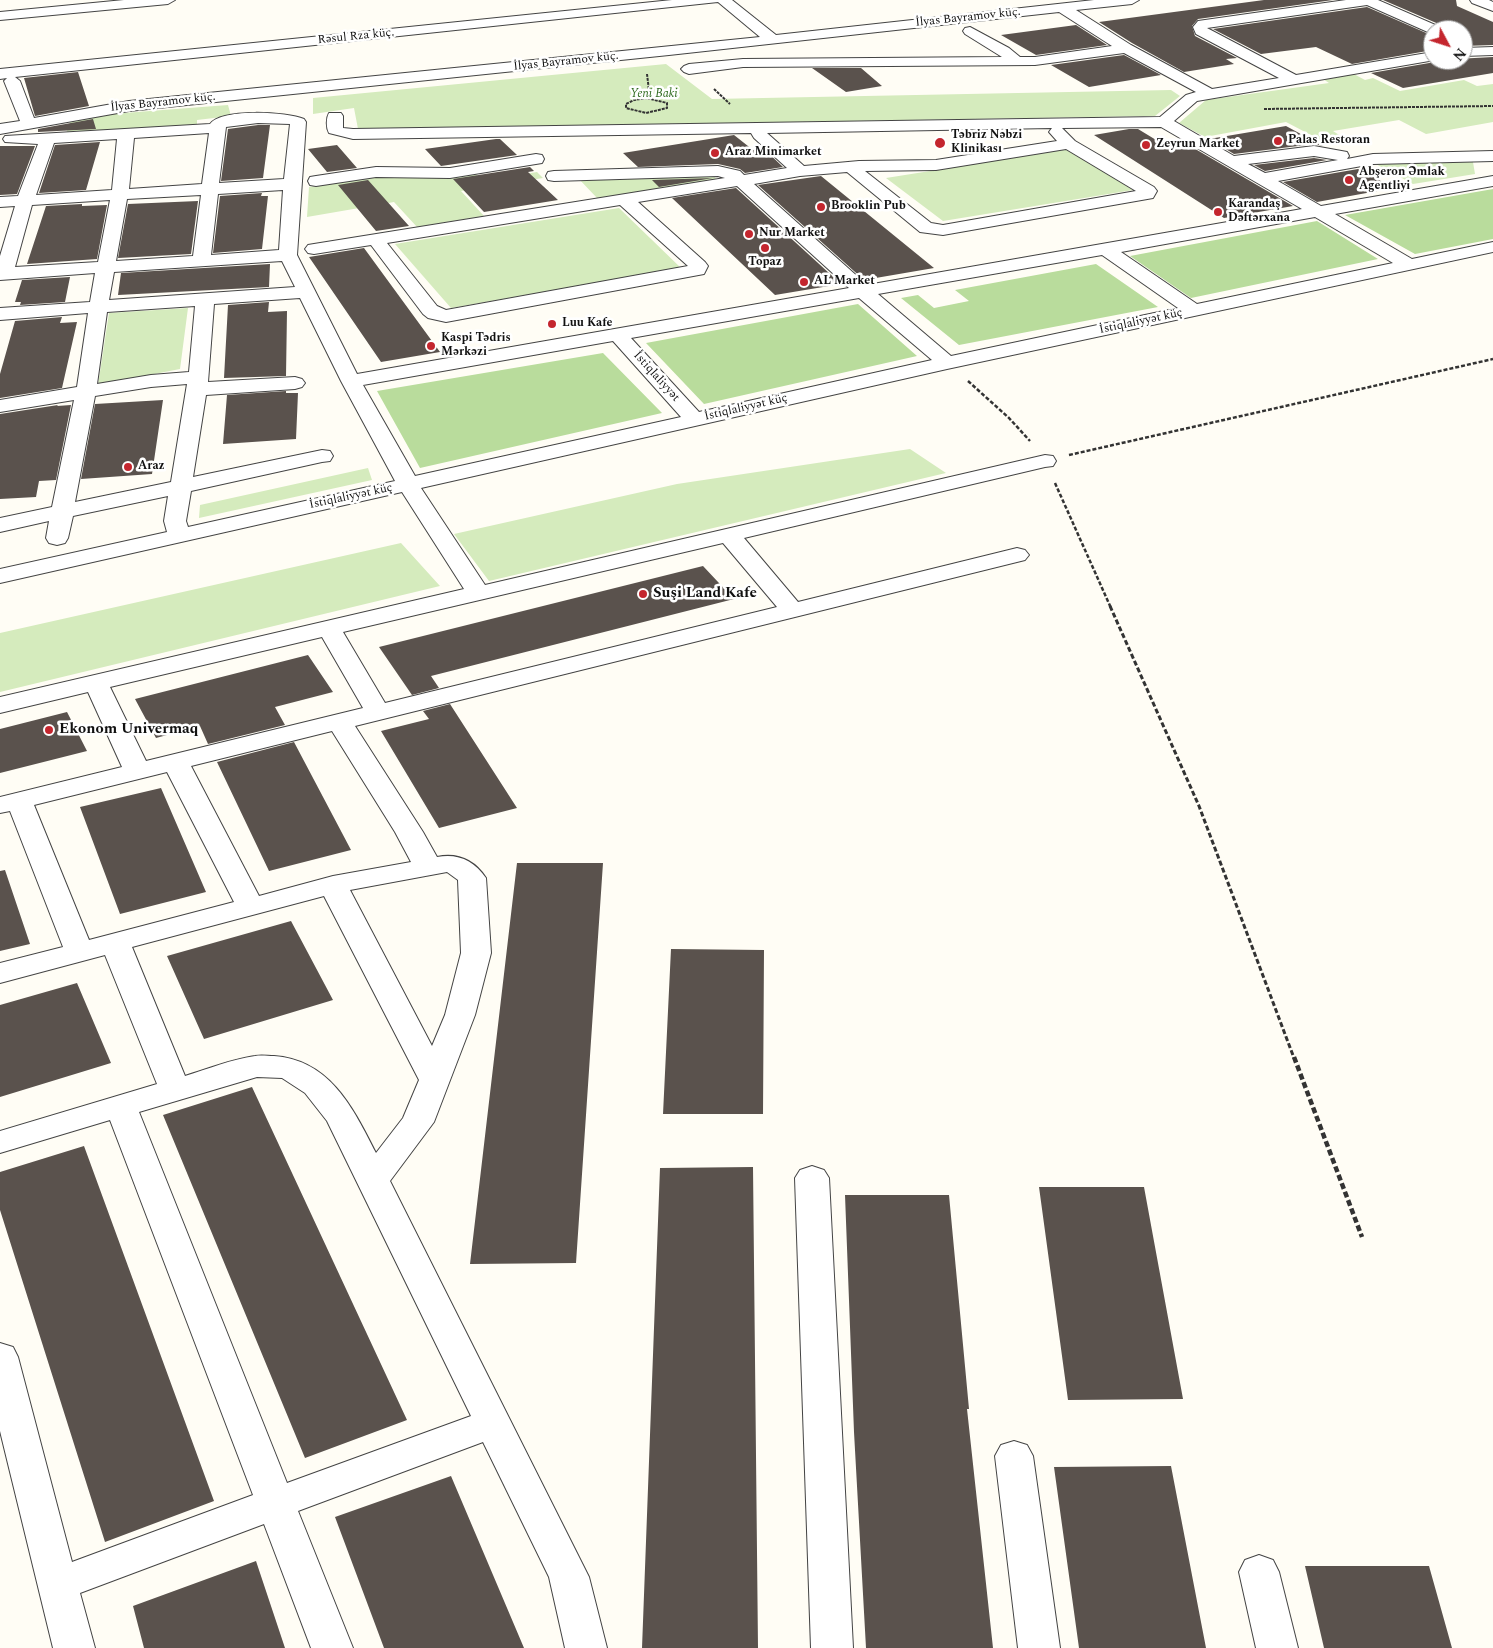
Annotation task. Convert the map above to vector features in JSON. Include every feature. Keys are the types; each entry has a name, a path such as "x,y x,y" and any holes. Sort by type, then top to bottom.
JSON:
{"street":[{"path":"0,16 168,0"},
{"name":"Rəsul Rza küç.","path":"6,78 712,0"},
{"path":"723,0 772,39"},
{"name":"İlyas Bayramov küç.","path":"5,134 29,123 129,106 1132,0"},
{"path":"1477,0 1493,7"},
{"path":"1293,79 1201,31 1200,27 1203,24 1369,1 1423,25"},
{"path":"1062,8 1126,48 1210,94"},
{"path":"970,31 1004,51 1016,61"},
{"path":"689,69 743,64 1016,61 1051,59 1126,48"},
{"path":"1473,49 1493,51"},
{"path":"1164,122 1192,98 1423,58"},
{"path":"6,78 29,123"},
{"path":"335,116 335,130 342,133 1164,122 1410,265"},
{"path":"201,261 218,124 229,120 288,118 298,122 288,256 350,381 408,484 479,594"},
{"path":"852,167 926,228 932,230 943,230 1146,194 1148,191 1069,144 1058,134 1054,123"},
{"path":"756,127 760,136 800,172"},
{"path":"5,134 48,139 218,128"},
{"path":"514,131 517,140 587,205"},
{"path":"56,538 86,392 98,307 120,193 126,135"},
{"path":"48,139 25,200 2,274 288,256"},
{"path":"314,249 800,172 852,167 936,165 1069,144"},
{"path":"1231,161 1314,151 1339,155 1355,162"},
{"path":"1262,179 1355,162 1389,158 1493,156"},
{"path":"316,181 376,172 450,173 536,159"},
{"path":"554,176 718,171 734,174 864,292 947,363"},
{"path":"350,381 1493,181"},
{"path":"0,202 120,193 292,184"},
{"path":"375,239 430,310 435,314 446,316 697,270 699,266 624,199"},
{"name":"İstiqlaliyyət küç","path":"0,576 947,363 1493,247"},
{"path":"1105,249 1194,311"},
{"path":"0,314 306,292"},
{"path":"178,535 175,521 197,383 206,300"},
{"name":"İstiqlaliyyət","path":"618,335 695,420"},
{"path":"0,406 151,381 295,383"},
{"path":"0,525 322,456"},
{"path":"0,705 1044,461"},
{"path":"728,534 792,610"},
{"path":"79,951 9,802 1018,555"},
{"path":"329,629 378,712"},
{"path":"96,683 137,771"},
{"path":"339,721 409,832 428,867"},
{"path":"175,762 250,906"},
{"path":"0,973 333,885 450,863 461,868 472,878 476,953 460,1015 418,1122 373,1180"},
{"path":"333,885 435,1081"},
{"path":"115,942 175,1090"},
{"path":"0,1142 256,1066 289,1068 316,1085 341,1116 569,1577 586,1648"},
{"path":"121,1106 332,1648"},
{"path":"812,1178 832,1648"},
{"path":"2,1375 74,1648"},
{"path":"58,1584 493,1423"},
{"path":"1014,1456 1039,1648"},
{"path":"1259,1572 1277,1648"}],"path":[{"path":"1264,109 1493,106"},
{"path":"1044,461 1493,359"},
{"path":"947,363 1009,418 1033,445 1044,461 1199,806 1362,1237"}],"green space":[{"name":"Yeni Baki","path":"666,64 712,99 1171,90 1180,96 1155,116 358,129 354,108 313,114 313,98"},
{"path":"1350,72 1365,80 1373,78 1400,91 1464,80 1477,86 1493,84 1493,122 1426,134 1399,120 1333,131 1350,142 1330,145 1286,122 1205,137 1179,123 1206,100 1329,83 1320,77"},
{"path":"228,105 231,116 197,120 197,125 66,134 70,122 98,115"},
{"path":"1069,149 1133,190 943,221 886,178"},
{"path":"1473,162 1475,174 1413,184 1374,163"},
{"path":"537,172 543,178 461,191 484,216 417,227 394,202 307,217 309,187 387,176 436,178 475,173 482,181"},
{"path":"713,175 717,180 597,198 578,178"},
{"path":"1493,189 1493,239 1415,254 1345,215"},
{"path":"619,208 681,268 451,308 395,244"},
{"path":"1317,221 1378,259 1191,298 1130,256"},
{"path":"1096,264 1158,307 959,345 901,298 918,295 934,308 969,301 955,290"},
{"path":"858,304 917,356 704,404 646,343"},
{"path":"188,308 180,369 98,385 109,313"},
{"path":"603,353 662,413 420,468 377,391"},
{"path":"910,449 946,473 489,581 454,534 677,484"},
{"path":"368,468 372,480 199,518 200,505"},
{"path":"401,543 440,586 0,692 0,633"}],"building":[{"path":"1264,0 1333,0 1198,19 1192,26 1195,36 1237,58 1226,59 1234,64 1184,72 1099,22"},
{"path":"1383,0 1456,0 1457,6 1493,22 1493,45 1473,46 1473,20 1429,20"},
{"path":"1367,7 1423,32 1423,52 1352,64 1316,47 1261,54 1213,29"},
{"path":"1076,25 1107,45 1036,55 1001,35"},
{"path":"1124,55 1161,75 1089,87 1051,65"},
{"path":"1493,57 1493,73 1403,88 1371,73 1423,64 1423,70 1473,70 1473,58"},
{"path":"812,68 861,68 882,86 846,92"},
{"path":"78,72 89,106 35,116 24,78"},
{"path":"93,119 96,129 38,132 38,129"},
{"path":"270,125 263,178 221,181 228,129"},
{"path":"1286,126 1323,146 1314,144 1234,154 1209,139"},
{"path":"1138,129 1166,146 1185,143 1293,206 1224,218 1094,135"},
{"path":"734,135 753,150 763,148 783,167 745,173 740,169 718,164 638,167 623,153"},
{"path":"500,139 517,155 441,166 425,149"},
{"path":"100,142 86,190 39,193 55,145"},
{"path":"337,145 357,168 327,172 308,149"},
{"path":"0,146 35,146 17,194 0,195"},
{"path":"1314,158 1327,160 1265,171 1254,165"},
{"path":"530,167 534,171 528,172 558,200 484,212 453,179"},
{"path":"1358,169 1394,188 1317,202 1283,182"},
{"path":"821,176 934,268 864,280 758,185"},
{"path":"713,178 659,187 652,180"},
{"path":"368,180 409,226 376,231 338,185"},
{"path":"736,188 841,284 775,295 672,198"},
{"path":"262,193 261,196 268,196 262,249 213,253 220,196"},
{"path":"198,201 191,254 118,258 128,204"},
{"path":"82,204 82,206 107,205 97,259 27,264 46,206"},
{"path":"364,248 440,352 381,362 309,257"},
{"path":"270,264 269,287 118,295 121,273"},
{"path":"70,277 65,302 20,305 21,302 15,302 22,280"},
{"path":"269,302 268,312 287,311 286,376 224,378 228,305"},
{"path":"62,317 60,323 77,322 62,388 0,398 0,374 15,321"},
{"path":"286,391 286,393 298,393 296,439 223,444 227,395"},
{"path":"163,400 152,474 81,479 95,404"},
{"path":"58,405 71,405 56,480 39,481 36,497 0,499 0,414"},
{"path":"703,566 734,599 431,676 439,688 412,695 379,647"},
{"path":"308,655 333,692 275,707 285,725 208,744 200,726 156,738 135,699"},
{"path":"450,704 517,808 439,828 381,731 429,719 423,711"},
{"path":"67,712 87,751 0,773 0,729"},
{"path":"294,742 351,850 269,871 217,762"},
{"path":"161,788 206,892 120,914 80,807"},
{"path":"517,863 603,863 576,1263 470,1264"},
{"path":"5,870 30,944 0,951 0,871"},
{"path":"291,921 333,1000 204,1039 167,956"},
{"path":"671,949 764,950 763,1114 663,1114"},
{"path":"77,983 111,1063 0,1097 0,1005"},
{"path":"252,1087 407,1420 305,1458 163,1115"},
{"path":"84,1146 214,1501 105,1542 0,1210 0,1172"},
{"path":"753,1167 758,1648 642,1648 660,1168"},
{"path":"1039,1187 1144,1187 1183,1399 1068,1400"},
{"path":"845,1195 949,1195 969,1409 967,1409 993,1648 866,1648 854,1432"},
{"path":"1171,1466 1206,1648 1079,1648 1054,1467"},
{"path":"451,1476 524,1648 384,1648 335,1517"},
{"path":"256,1561 285,1648 144,1648 133,1606"},
{"path":"1305,1566 1429,1566 1452,1648 1324,1648"}],"place":[{"name":"Palas Restoran","path":"1278,141"},
{"name":"Təbriz Nəbzi Klinikası","path":"940,143"},
{"name":"Zeyrun Market","path":"1146,145"},
{"name":"Araz Minimarket","path":"715,153"},
{"name":"Abşeron Əmlak Agentliyi","path":"1349,180"},
{"name":"Brooklin Pub","path":"821,207"},
{"name":"Karandaş Dəftərxana","path":"1218,212"},
{"name":"Nur Market","path":"749,234"},
{"name":"Topaz","path":"765,248"},
{"name":"AL Market","path":"804,282"},
{"name":"Luu Kafe","path":"552,324"},
{"name":"Kaspi Tədris Mərkəzi","path":"431,346"},
{"name":"Araz","path":"128,467"},
{"name":"Suşi Land Kafe","path":"643,594"},
{"name":"Ekonom Univermaq","path":"49,730"}]}
